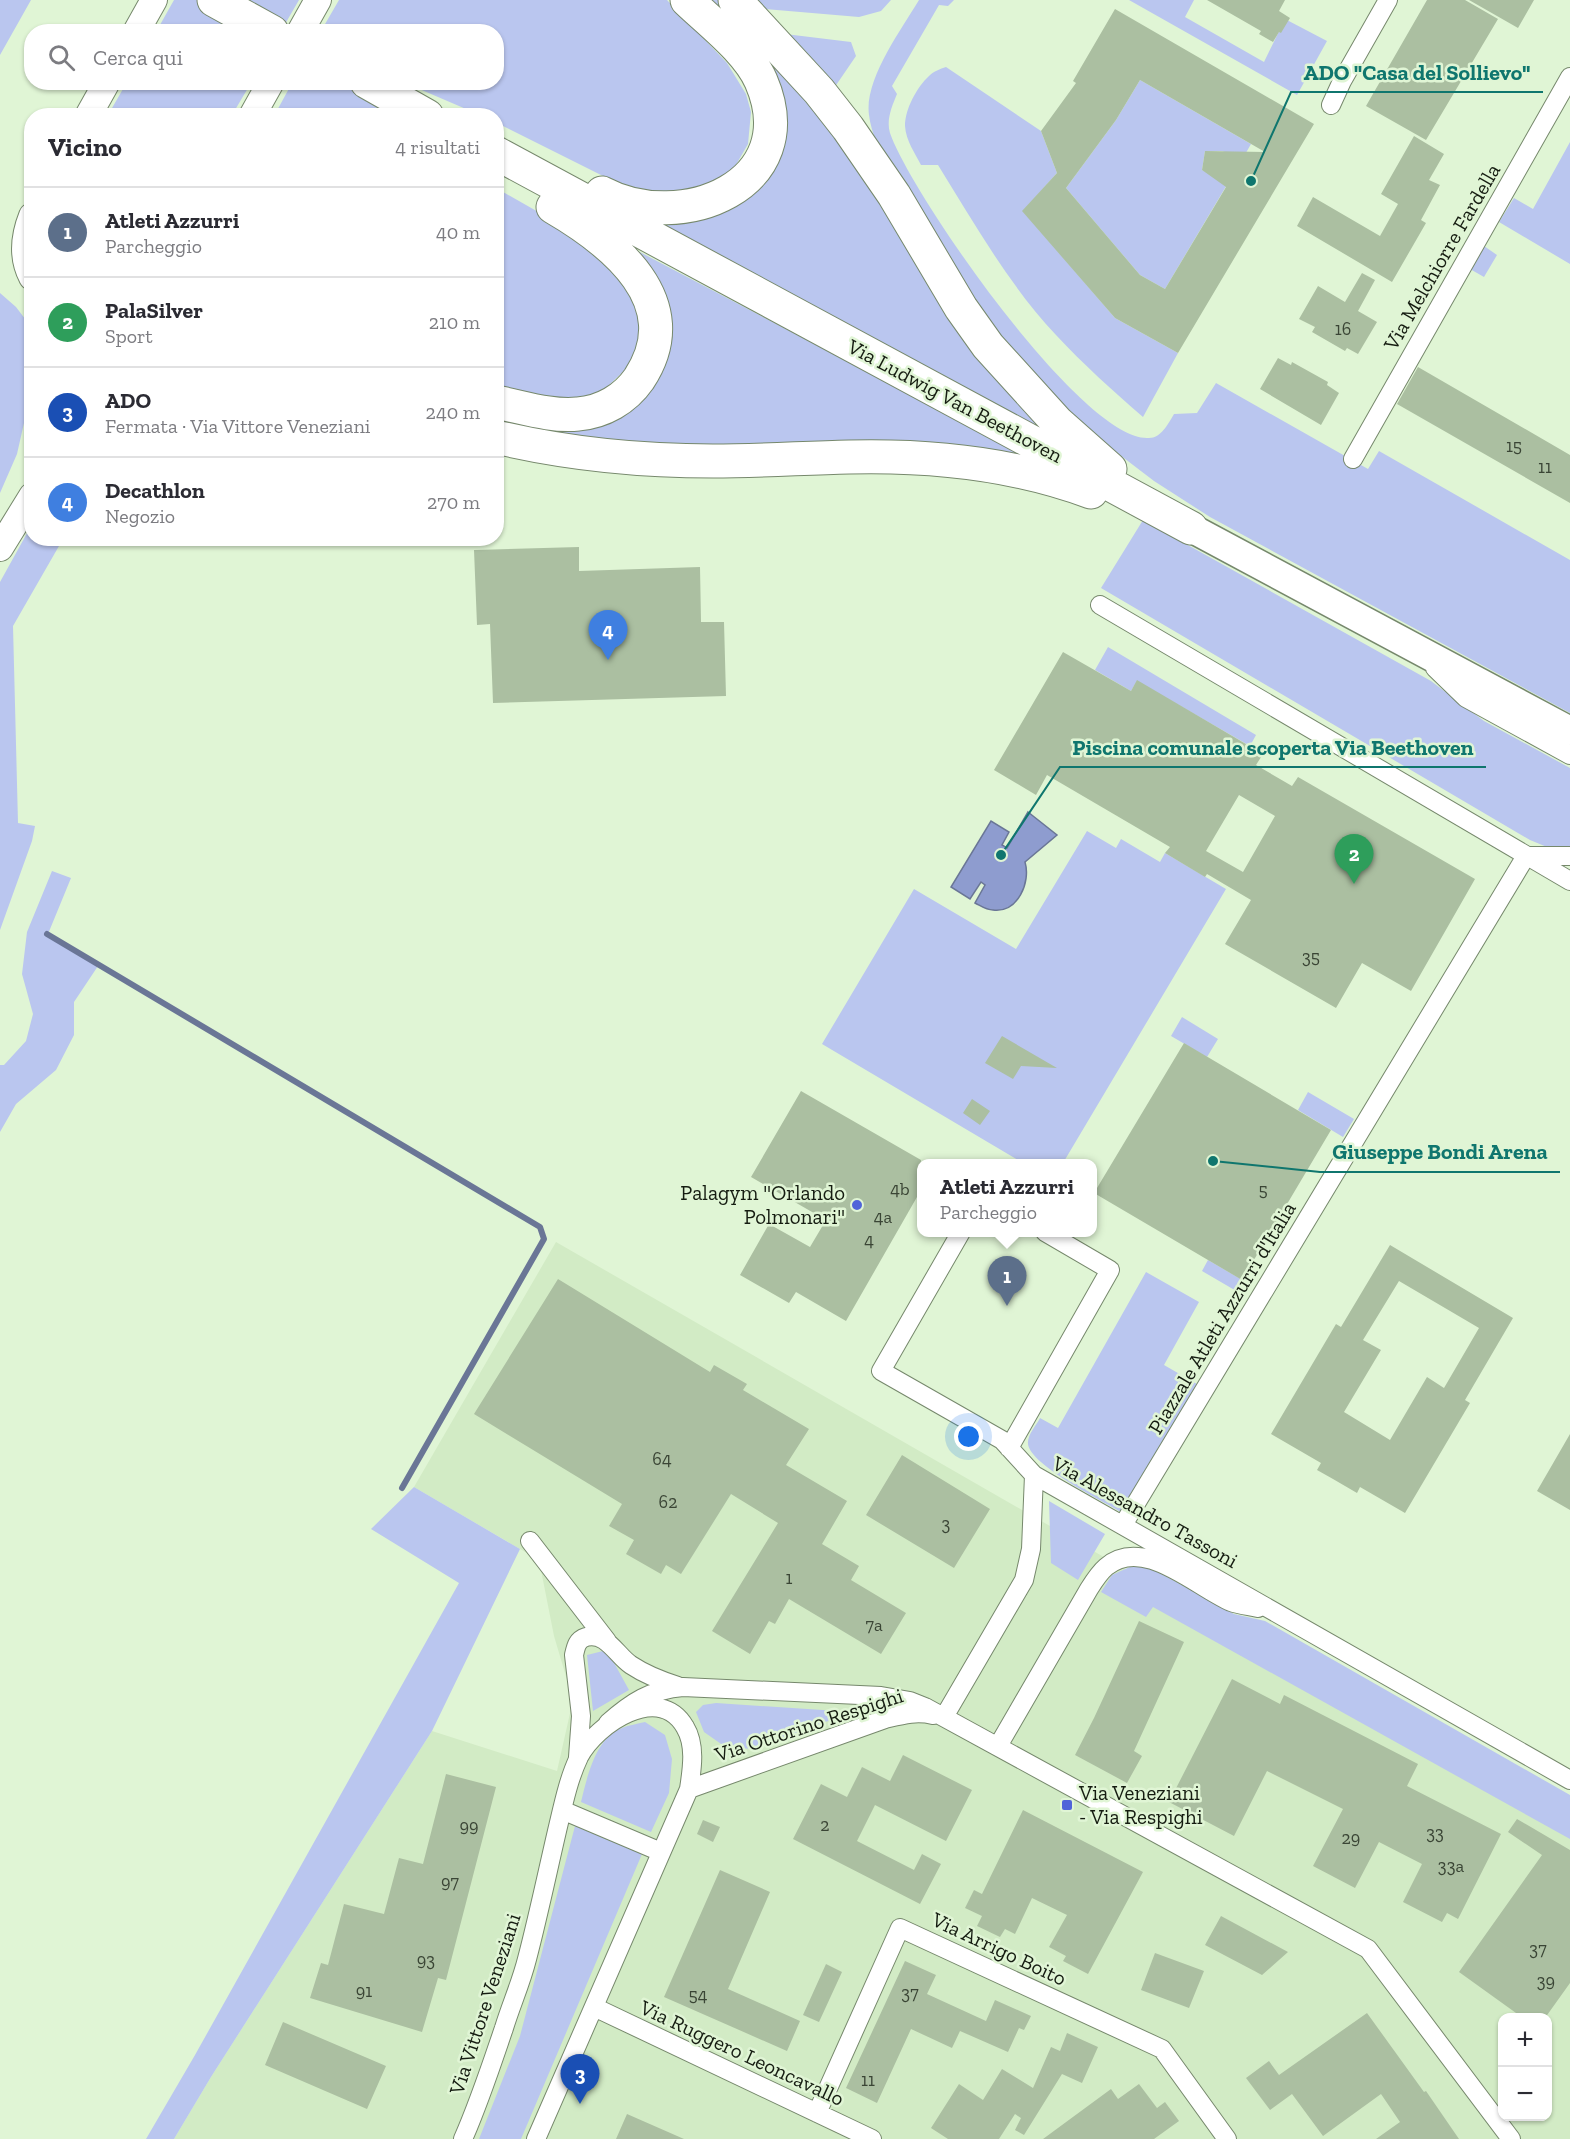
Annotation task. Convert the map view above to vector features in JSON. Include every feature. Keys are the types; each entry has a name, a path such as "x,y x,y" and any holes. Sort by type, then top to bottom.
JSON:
{"highway":[{"path":"214,0 258,24"},
{"path":"504,145 537,159 622,203 642,207 676,208 701,204 720,197 745,181 753,172 768,143 770,119 765,91 743,54 687,0"},
{"path":"735,0 763,28 838,115 894,195 961,308 1003,364 1083,447 1136,489 1191,528"},
{"path":"381,90 414,108"},
{"name":"Via Ludwig Van Beethoven","path":"504,157 1191,528"},
{"path":"504,176 600,236 617,252 630,266 647,293 656,331 653,351 642,375 634,386 614,403 590,413 576,415 504,403"},
{"path":"504,439 550,448 648,460 712,461 876,457 994,465 1063,481 1191,528"}],"main road":[{"path":"140,24 154,0"},
{"path":"304,24 318,0"},
{"path":"92,108 103,90"},
{"path":"256,108 267,90"},
{"path":"0,548 24,507"},
{"name":"Via Ludwig Van Beethoven","path":"1191,528 1570,731"}],"street":[{"path":"1331,105 1388,0"},
{"name":"Via Melchiorre Fardella","path":"1353,459 1570,77"},
{"path":"1100,605 1570,881"},
{"name":"Via Ludwig Van Beethoven","path":"1415,648 1466,698 1570,755"},
{"path":"1526,856 1570,856"},
{"name":"Piazzale Atleti Azzurri d'Italia","path":"1123,1525 1526,856"},
{"path":"959,1237 881,1371 1002,1440 1034,1475"},
{"path":"1009,1448 1110,1270 1052,1237"},
{"name":"Via Alessandro Tassoni","path":"944,1717 1024,1580 1031,1549 1034,1475 1570,1780"},
{"name":"Via Ottorino Respighi","path":"530,1541 607,1641 630,1665 653,1677 682,1687"},
{"name":"Via Alessandro Tassoni","path":"998,1746 1089,1589 1098,1575 1113,1562 1133,1556 1151,1558 1232,1603 1274,1611"},
{"path":"578,1759 581,1716 576,1677 576,1646 580,1640 589,1636 607,1641"},
{"name":"Via Ottorino Respighi","path":"608,1723 628,1705 641,1698 667,1689 682,1687 897,1697 910,1701 998,1746 1368,1949 1511,2139"},
{"name":"Via Vittore Veneziani","path":"463,2139 475,2112 527,1961 562,1810 578,1759 586,1745 608,1723 630,1711 661,1709 680,1719 686,1728 693,1764 689,1789 536,2139"},
{"name":"Via Ottorino Respighi","path":"689,1789 900,1715 922,1712 944,1717"},
{"path":"562,1810 661,1852"},
{"name":"Via Arrigo Boito","path":"817,2113 900,1928 1162,2049 1227,2139"},
{"name":"Via Ruggero Leoncavallo","path":"594,2007 872,2139"}],"shaded area":[{"path":"0,0 31,0 0,55"},
{"path":"174,0 299,0 285,24 160,24"},
{"path":"339,0 667,0 727,63 746,94 751,112 748,144 733,170 692,194 629,189 504,126 504,108 464,108 422,90 504,90 504,24 325,24"},
{"path":"698,0 723,0 773,52 1090,459 643,221 668,219 776,141"},
{"path":"744,0 891,0 881,11 859,17 752,8"},
{"path":"919,0 954,0 948,6 939,5 892,86 897,94 889,118 890,133 904,164 964,258 1044,360 1084,401 1120,429 1149,438 1161,433 1174,414 1197,413 1216,383 1368,469 1379,451 1570,560 1570,713 1210,517 1154,481 1078,423 1002,346 876,142 871,125 869,101 872,86 885,56"},
{"path":"1129,0 1194,0 1185,17 1264,62 1285,19 1327,41 1297,95"},
{"path":"777,33 851,42 856,56 830,94"},
{"path":"946,67 1041,131 1057,173 1023,211 1115,318 1178,353 1143,417 1087,367 1039,316 993,253 938,165 921,165 907,137 905,126 907,113 912,99 925,81 939,69"},
{"path":"1140,80 1251,144 1243,158 1222,151 1205,151 1202,170 1228,183 1165,289 1140,275 1066,188 1116,120"},
{"path":"122,90 247,90 236,108 112,108"},
{"path":"288,90 402,90 393,108 278,108"},
{"path":"1570,142 1570,264 1499,222 1514,198 1533,209"},
{"path":"504,193 591,242 637,300 641,334 630,365 606,388 580,402 504,392"},
{"path":"619,241 1051,469 680,451 504,429 504,413 560,423 657,374"},
{"path":"1484,246 1497,255 1484,277 1470,269"},
{"path":"0,293 24,318 24,423 17,454 0,493"},
{"path":"1143,520 1431,681 1484,721 1570,768 1570,849 1547,847 1530,840 1101,588"},
{"path":"24,539 24,546 59,546 13,626 18,823 35,826 32,841 0,930 0,582"},
{"path":"1108,647 1256,735 1250,746 1137,681 1131,691 1095,670"},
{"path":"1028,812 1057,835 1025,862 1024,887 1016,901 1002,910 988,909 975,903 985,885 981,882 970,899 951,887 991,821 1009,832 1002,845 1007,848"},
{"path":"1087,831 1116,848 1121,839 1160,862 1165,853 1226,889 1065,1159 1016,1159 822,1044 914,889 1016,949"},
{"path":"52,871 71,878 48,934 98,966 74,1002 74,1035 56,1070 16,1104 0,1132 0,1065 4,1065 26,1041 33,1014 22,974 27,932"},
{"path":"1182,1017 1218,1039 1207,1057 1171,1036"},
{"path":"1308,1092 1354,1119 1343,1137 1298,1110"},
{"path":"556,1242 1570,1825 1570,2139 174,2139 211,2077 432,1731 557,1771 573,1700 554,1636 539,1560 414,1487"},
{"path":"1208,1260 1244,1281 1238,1292 1202,1271"},
{"path":"1146,1272 1199,1302 1164,1365 1197,1384 1123,1513 1054,1472 1032,1453 1028,1441 1040,1418 1058,1428"},
{"path":"414,1487 520,1549 432,1731 211,2077 174,2139 146,2139 459,1583 371,1529"},
{"path":"1049,1501 1105,1534 1078,1580 1051,1563"},
{"path":"1144,1564 1234,1614 1265,1621 1570,1795 1570,1839 1153,1607 1146,1617 1101,1592 1112,1575 1132,1566"},
{"path":"607,1650 629,1690 593,1711 587,1655"},
{"path":"716,1703 853,1712 751,1749 724,1746 704,1732 696,1712 703,1705"},
{"path":"645,1722 665,1735 672,1759 669,1793 651,1832 581,1802 594,1760 605,1740 622,1728"},
{"path":"575,1826 642,1854 521,2139 479,2139 520,2036"}],"building":[{"path":"1207,0 1285,0 1279,11 1290,18 1273,42 1259,34 1261,31"},
{"path":"1427,0 1465,0 1498,19 1426,140 1366,106"},
{"path":"1469,0 1534,0 1518,28"},
{"path":"1115,9 1314,124 1178,353 1115,318 1022,211 1057,173 1041,131 1076,83 1073,81","holes":["1140,80 1265,152 1205,151 1202,170 1226,187 1165,289 1140,275 1066,188 1116,120"]},
{"path":"1414,136 1444,154 1429,180 1440,185 1421,220 1426,223 1392,282 1297,226 1313,197 1380,236 1398,204 1381,194"},
{"path":"1362,273 1375,280 1358,311 1377,322 1358,354 1347,348 1345,351 1312,332 1315,327 1299,319 1318,286 1345,302"},
{"path":"1278,358 1291,365 1292,362 1328,382 1327,385 1339,393 1321,425 1260,389"},
{"path":"1418,367 1570,455 1570,503 1397,404"},
{"path":"579,547 579,571 700,567 701,622 724,622 726,696 493,703 490,624 477,625 474,550"},
{"path":"1063,652 1131,691 1137,680 1263,754 1256,765 1292,786 1298,777 1475,879 1411,991 1362,963 1336,1008 1225,944 1251,900 1207,874 1205,877 1165,853 1170,847 1047,775 1036,795 994,770","holes":["1239,795 1275,816 1243,872 1206,851"]},
{"path":"1002,1036 1057,1068 1021,1066 1013,1079 985,1063"},
{"path":"1184,1043 1331,1130 1242,1280 1097,1195 1097,1188"},
{"name":"Palagym \"Orlando Polmonari\"","path":"801,1091 919,1159 917,1159 917,1197 846,1321 796,1292 789,1303 740,1275 769,1224 810,1247 826,1220 751,1177"},
{"path":"972,1099 990,1111 980,1125 963,1113"},
{"path":"1390,1245 1513,1318 1465,1400 1470,1403 1405,1513 1360,1487 1357,1493 1317,1470 1321,1463 1271,1434 1336,1324 1341,1327","holes":["1399,1281 1479,1328 1444,1388 1427,1377 1390,1440 1344,1412 1381,1350 1363,1340"]},
{"path":"558,1279 710,1372 714,1365 747,1384 743,1390 809,1429 786,1465 847,1501 822,1544 859,1566 851,1580 906,1613 881,1654 789,1599 775,1624 769,1621 750,1654 712,1631 778,1523 731,1494 681,1574 666,1565 661,1574 626,1554 634,1540 609,1526 622,1504 474,1414"},
{"path":"1570,1434 1570,1510 1537,1491"},
{"path":"902,1455 990,1509 954,1568 866,1515"},
{"path":"1139,1621 1184,1642 1134,1751 1142,1756 1127,1783 1075,1755"},
{"path":"1232,1679 1280,1704 1284,1695 1418,1764 1407,1786 1501,1834 1458,1919 1447,1913 1442,1922 1403,1902 1422,1864 1379,1842 1355,1888 1313,1866 1343,1809 1267,1771 1234,1836 1169,1802"},
{"path":"903,1755 972,1790 946,1841 875,1805 857,1841 914,1870 922,1854 941,1864 920,1904 793,1839 821,1784 847,1797 862,1767 890,1781"},
{"path":"446,1774 496,1787 446,1980 438,1978 422,2032 310,1998 321,1963 328,1965 344,1904 384,1914 399,1858 423,1864"},
{"path":"1023,1810 1143,1872 1088,1974 1063,1961 1066,1956 1049,1947 1067,1915 1032,1898 1015,1934 1005,1929 1000,1937 977,1926 982,1916 965,1908 974,1890 982,1894"},
{"path":"1517,1819 1570,1850 1570,1983 1549,2013 1516,2013 1459,1972 1542,1855 1508,1832"},
{"path":"703,1820 720,1827 713,1842 697,1834"},
{"path":"720,1870 770,1892 728,1989 800,2021 787,2051 664,1997"},
{"path":"1221,1916 1288,1952 1262,1975 1205,1945"},
{"path":"1155,1953 1204,1971 1189,2008 1141,1990"},
{"path":"905,1961 936,1975 927,1994 986,2021 995,2000 1031,2016 1024,2030 1019,2028 1008,2052 960,2031 952,2048 911,2029 877,2103 846,2088"},
{"path":"826,1964 842,1972 819,2022 803,2015"},
{"path":"1367,2013 1459,2139 1376,2139 1400,2122 1381,2094 1323,2136 1292,2094 1270,2110 1246,2078 1269,2061 1279,2075"},
{"path":"283,2022 386,2066 367,2109 265,2065"},
{"path":"1067,2033 1098,2047 1082,2083 1062,2074 1024,2135 1015,2130 1021,2118 1015,2114 999,2139 948,2139 931,2128 959,2084 983,2100 1002,2069 1033,2088 1051,2047 1060,2051"},
{"path":"1139,2084 1157,2108 1165,2102 1179,2121 1154,2139 1043,2139 1111,2089 1118,2099"},
{"path":"627,2114 684,2139 616,2139"}],"waterway":[{"path":"47,934 540,1227 544,1239 402,1488"}],"place":[{"name":"ADO \"Casa del Sollievo\"","path":"1251,181"},
{"name":"Decathlon","path":"608,660"},
{"name":"Piscina comunale scoperta Via Beethoven","path":"1001,855"},
{"name":"PalaSilver","path":"1354,884"},
{"name":"Giuseppe Bondi Arena","path":"1213,1161"},
{"name":"Palagym \"Orlando Polmonari\"","path":"857,1205"},
{"name":"Atleti Azzurri","path":"1007,1306"},
{"name":"Via Veneziani - Via Respighi","path":"1067,1805"},
{"name":"ADO","path":"580,2104"}]}
